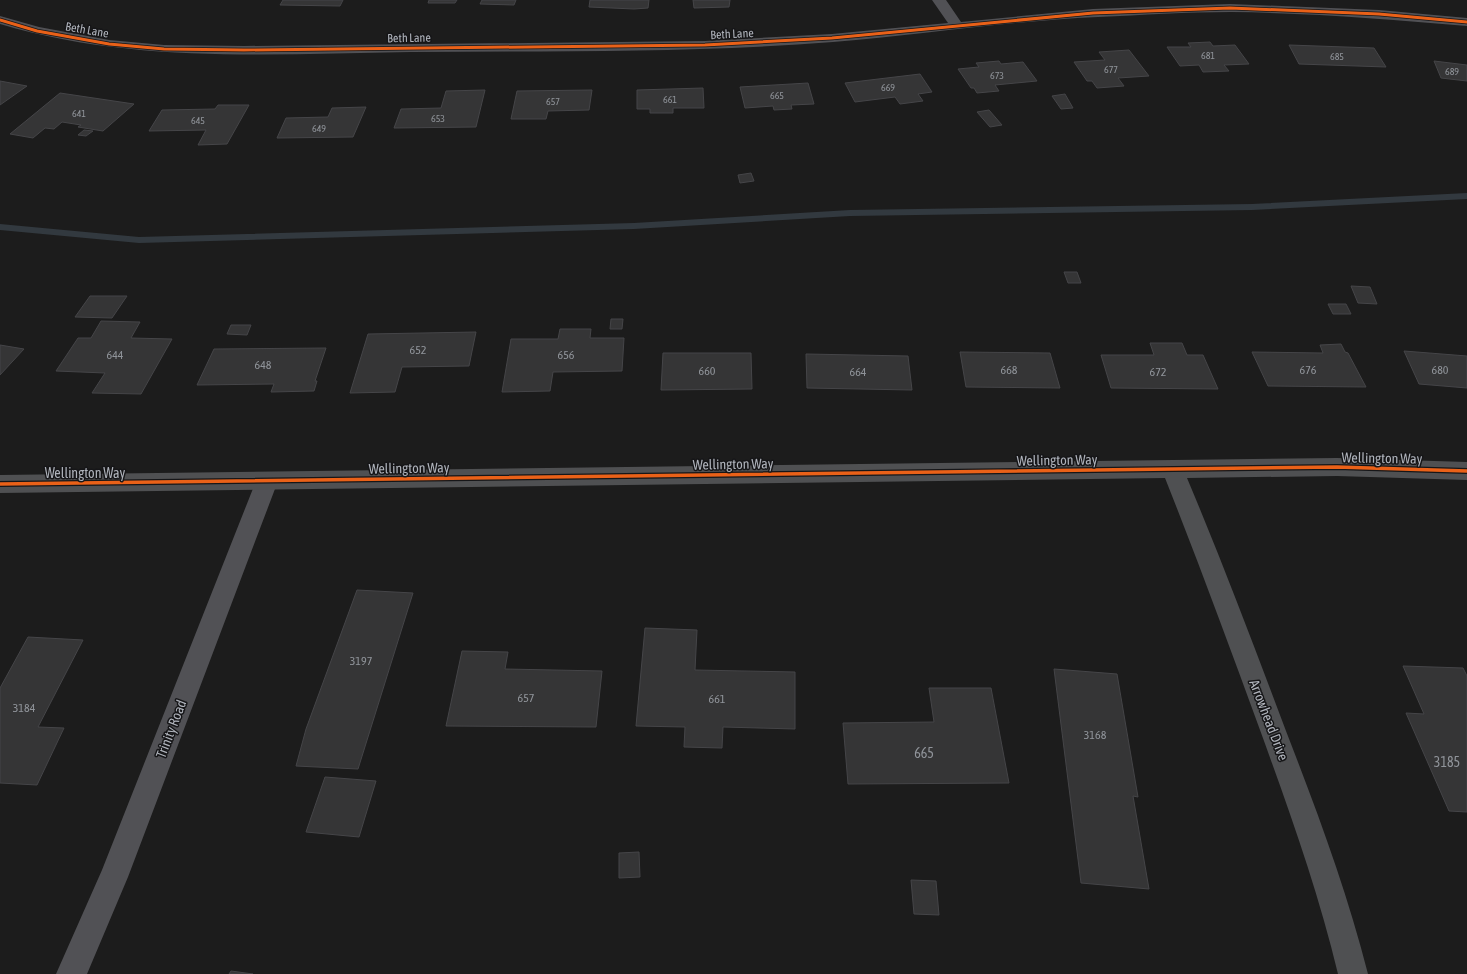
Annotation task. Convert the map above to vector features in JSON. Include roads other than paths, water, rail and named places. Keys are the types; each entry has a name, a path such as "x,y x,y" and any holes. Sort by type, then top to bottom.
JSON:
{"street":[{"path":"939,0 957,26"},
{"name":"Beth Lane","path":"0,20 44,32 109,44 164,49 244,50 705,45 824,38 1093,13 1230,8 1379,14 1467,22"},
{"name":"Wellington Way","path":"0,484 1337,468 1467,471"},
{"name":"Arrowhead Drive","path":"1173,470 1211,563 1317,848 1347,948 1353,974"},
{"name":"Trinity Road","path":"71,974 114,877 267,481"}],"waterway":[{"path":"0,227 139,240 634,226 850,213 1252,207 1467,196"}]}
